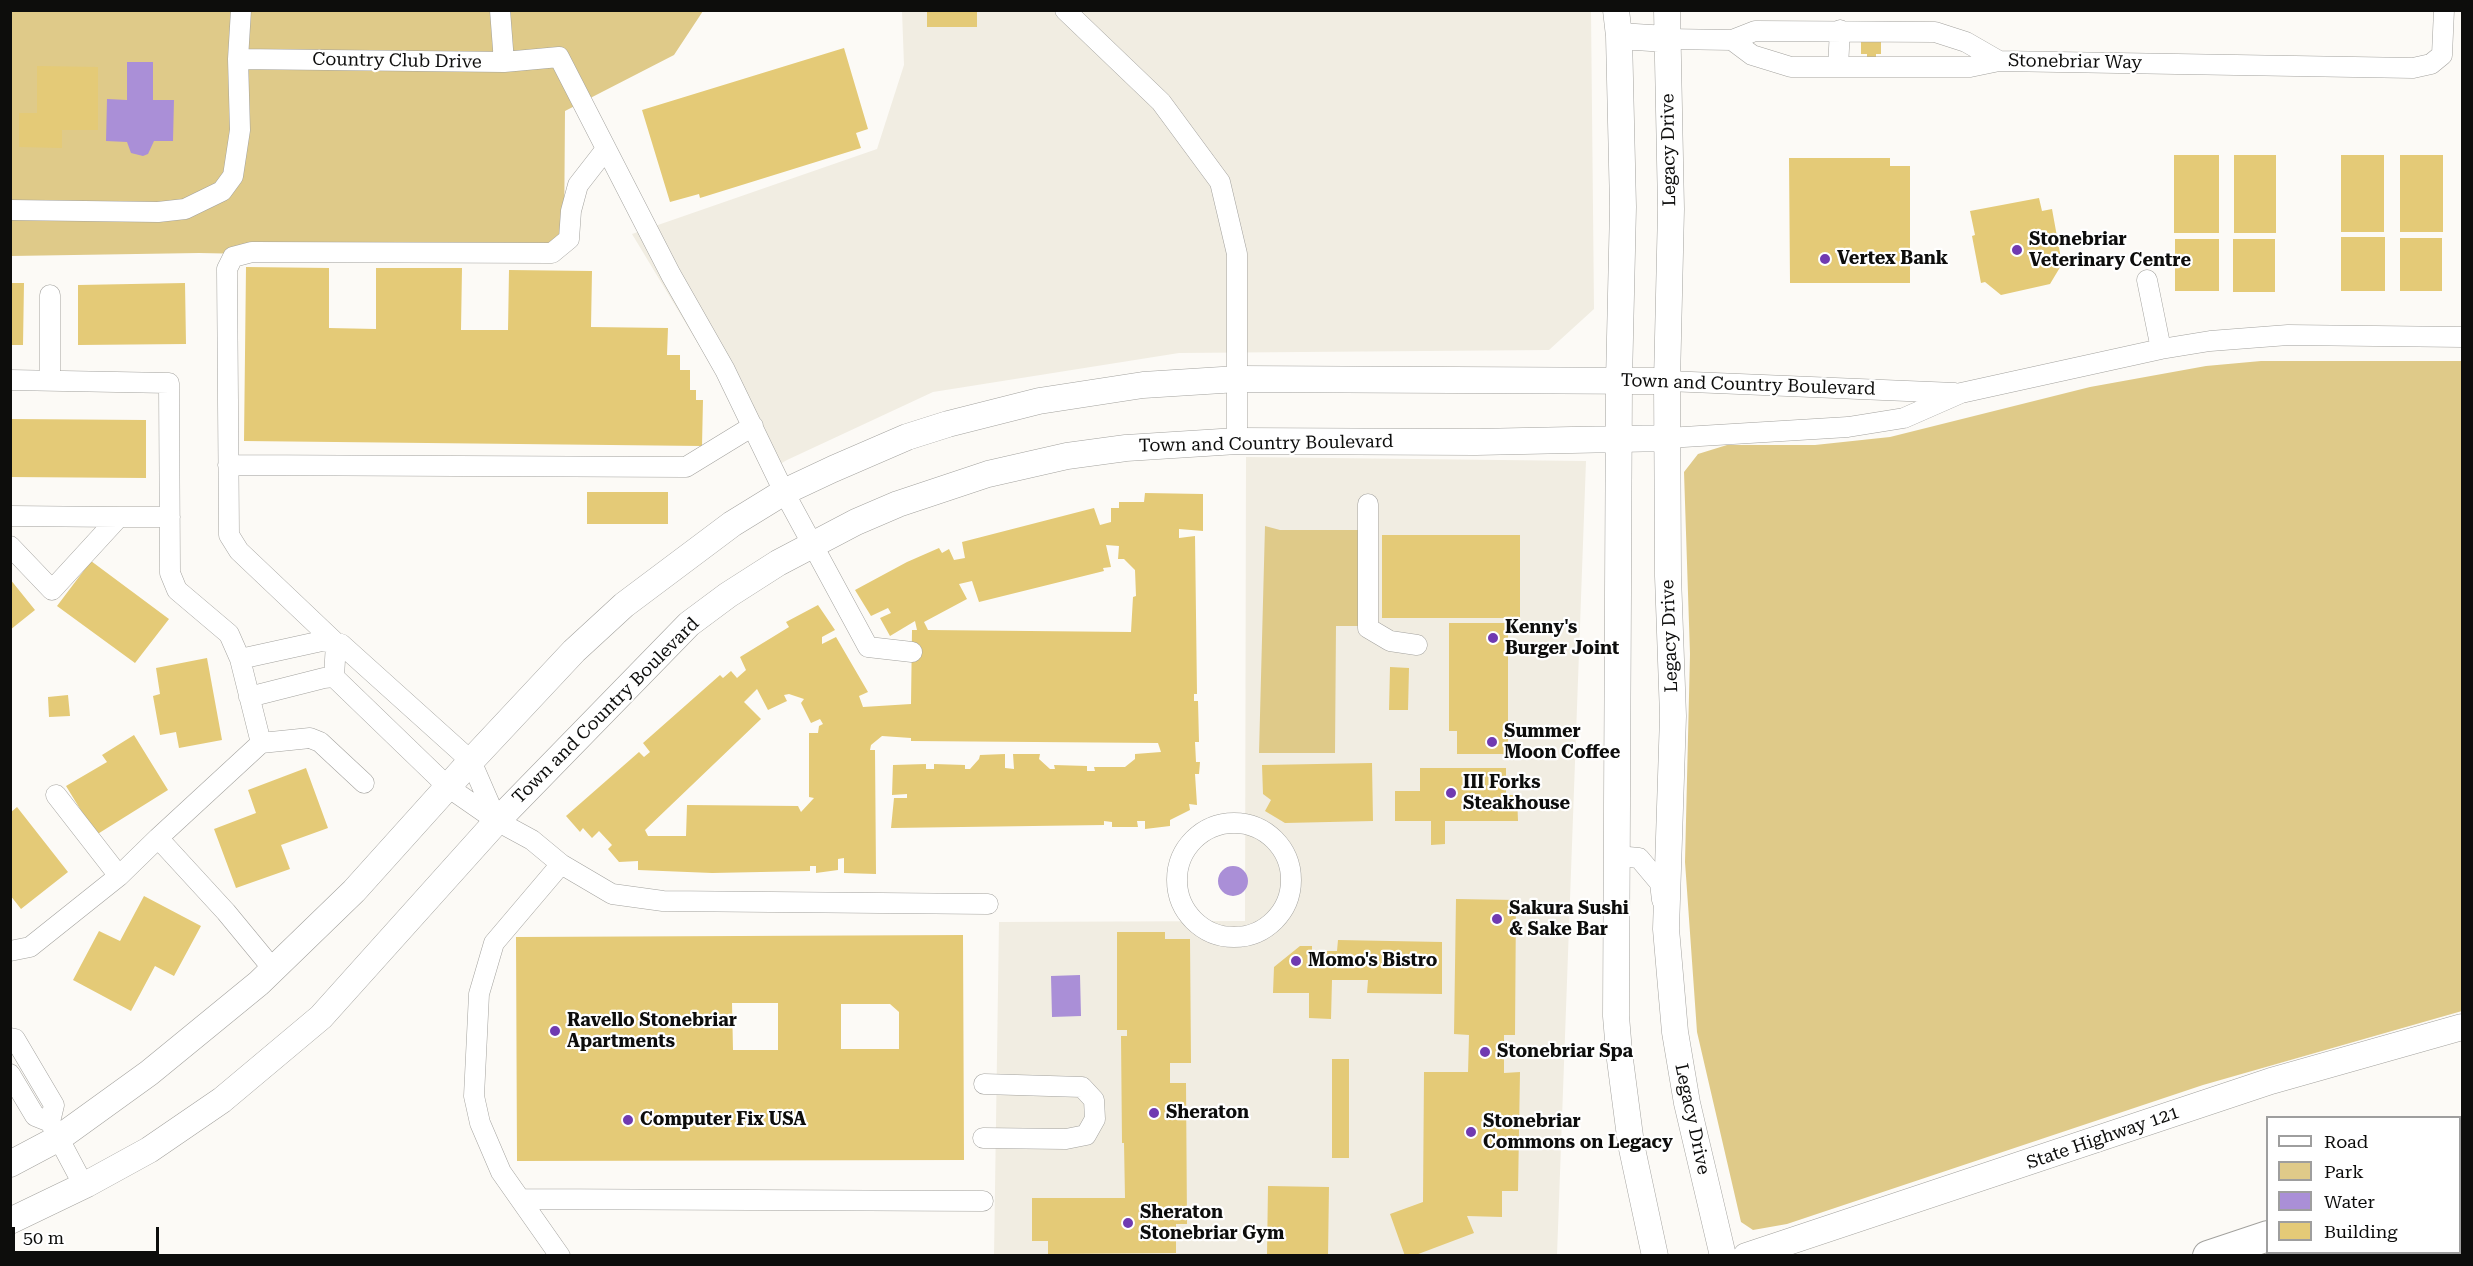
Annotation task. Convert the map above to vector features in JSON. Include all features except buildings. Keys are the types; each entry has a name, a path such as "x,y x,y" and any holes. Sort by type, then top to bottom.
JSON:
{"highway":[{"path":"2208,1256 2266,1237"}],"main road":[{"path":"1616,10 1619,36 1623,207 1619,381 1616,1016 1635,1169 1655,1256"},
{"name":"Legacy Drive","path":"1667,10 1671,209 1667,438 1672,717 1666,929 1675,1032 1687,1103 1722,1256"},
{"path":"1619,36 1667,39"},
{"name":"Town and Country Boulevard","path":"10,1164 55,1130 149,1073 273,969 354,891 574,651 624,605 712,538 784,492 907,437 1008,408 1121,387 1177,381 1238,379 1667,381"},
{"name":"Town and Country Boulevard","path":"10,1221 84,1186 149,1150 222,1100 321,1017 497,820 689,624 744,585 812,544 898,504 959,483 1036,462 1126,448 1237,441 1476,442 1667,438"},
{"name":"State Highway 121","path":"1746,1256 2271,1081 2463,1027"},
{"path":"1796,1256 1816,1232"}],"street":[{"path":"10,210 158,212 185,209 222,191 233,176 240,130 238,59 241,10"},
{"name":"Country Club Drive","path":"238,59 504,62 500,10"},
{"path":"1065,10 1161,102 1220,182 1237,255 1237,441"},
{"name":"Stonebriar Way","path":"1667,39 1732,40 1755,31 1935,32 1966,42 1999,61 2413,68 2431,64 2442,55 2444,10"},
{"path":"1838,67 1840,30"},
{"path":"1732,40 1752,55 1791,67 1970,67 1999,61"},
{"path":"504,62 559,57 671,275 725,370 784,492 868,647 912,652"},
{"path":"606,150 578,185 571,211 569,239 552,253 252,252 233,257 227,269 229,535 239,551 336,643 334,677 448,787 532,840 561,864 612,894 663,902 988,904"},
{"path":"2147,280 2160,349"},
{"path":"50,295 50,380"},
{"name":"Town and Country Boulevard","path":"1667,438 1848,428 1904,418 1961,393 2160,349 2210,341 2288,335 2463,337"},
{"path":"10,380 169,383 170,573 177,590 229,634 240,659 261,743"},
{"name":"Town and Country Boulevard","path":"1667,381 1961,393"},
{"path":"228,465 686,467 753,426"},
{"path":"1368,504 1368,628 1390,641 1417,645"},
{"path":"10,516 170,517"},
{"path":"10,546 52,590 119,517"},
{"path":"240,659 322,641 340,644 471,761 497,820"},
{"path":"249,697 334,677"},
{"path":"10,951 30,947 119,876 261,743 310,738 320,742 364,783"},
{"path":"56,795 119,876"},
{"path":"1234,822 1255,826 1273,837 1288,856 1292,875 1289,899 1277,920 1257,933 1233,938 1212,934 1193,922 1181,903 1176,884 1179,863 1188,845 1201,833 1216,825 1234,822"},
{"path":"158,838 226,912 273,969"},
{"path":"1617,856 1639,858 1660,883 1666,929"},
{"path":"560,1256 501,1172 480,1123 474,1096 479,994 494,943 561,864"},
{"path":"10,1038 15,1039 54,1105 55,1130 84,1186"},
{"path":"10,1074 35,1116 55,1130"},
{"path":"983,1138 1066,1139 1086,1135 1095,1119 1094,1100 1082,1088 984,1084"},
{"path":"521,1199 983,1201"}],"shaded area":[{"path":"902,11 1591,11 1594,309 1549,350 1179,353 933,392 773,468 632,234 877,149 904,65"},
{"path":"1246,457 1586,461 1557,1255 994,1256 999,922 1245,921"}],"green space":[{"path":"10,11 703,11 674,55 565,111 564,244 348,256 199,253 11,256"},
{"path":"2261,361 2462,361 2462,1011 2203,1085 1787,1224 1753,1230 1741,1222 1697,1032 1685,862 1690,654 1684,472 1698,454 1727,445 1815,445 1890,437 2090,387 2206,366"},
{"path":"1265,526 1280,530 1358,530 1359,626 1336,626 1335,753 1259,753"}],"water":[{"path":"127,62 153,62 153,100 174,100 173,141 154,141 148,154 143,156 131,153 127,142 106,141 107,99 127,100"},
{"path":"1233,866 1244,870 1248,881 1244,892 1233,896 1222,892 1218,881 1222,870"},
{"path":"1080,975 1081,1016 1052,1017 1051,976"}],"place":[{"name":"Stonebriar Veterinary Centre","path":"2017,250"},
{"name":"Vertex Bank","path":"1825,259"},
{"name":"Kenny's Burger Joint","path":"1493,638"},
{"name":"Summer Moon Coffee","path":"1492,742"},
{"name":"III Forks Steakhouse","path":"1451,793"},
{"name":"Sakura Sushi & Sake Bar","path":"1497,919"},
{"name":"Momo's Bistro","path":"1296,961"},
{"name":"Ravello Stonebriar Apartments","path":"555,1031"},
{"name":"Stonebriar Spa","path":"1485,1052"},
{"name":"Sheraton","path":"1154,1113"},
{"name":"Computer Fix USA","path":"628,1120"},
{"name":"Stonebriar Commons on Legacy","path":"1471,1132"},
{"name":"Sheraton Stonebriar Gym","path":"1128,1223"}]}
